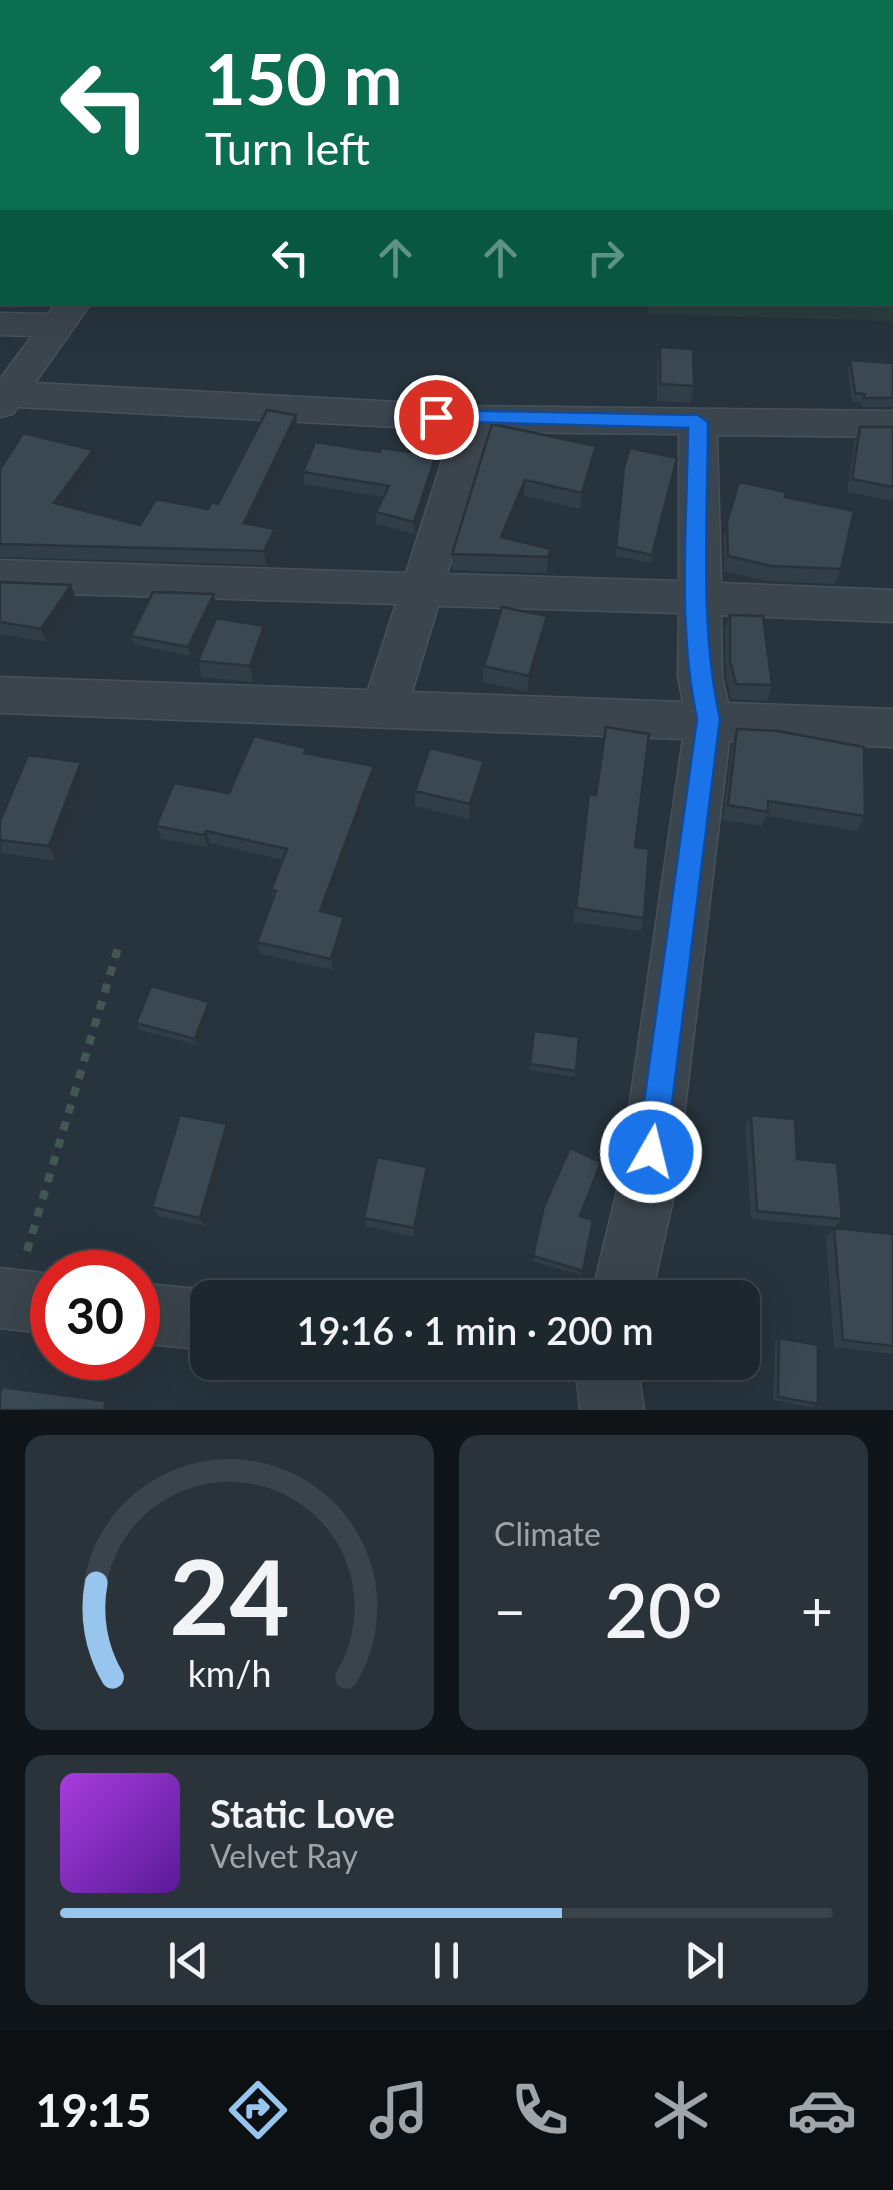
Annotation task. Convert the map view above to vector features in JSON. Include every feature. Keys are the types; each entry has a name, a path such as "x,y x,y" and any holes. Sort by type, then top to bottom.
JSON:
{"street":[{"path":"0,324 67,314"},
{"path":"4,399 67,314"},
{"path":"4,399 475,419 893,424"},
{"path":"385,708 475,419"},
{"path":"625,1280 646,1191 709,719 700,676 698,422"},
{"path":"0,576 893,606"},
{"path":"0,695 893,728"},
{"path":"160,1315 190,1318"},
{"path":"608,1380 612,1410"}],"path":[{"path":"22,1301 118,948"}],"green space":[{"path":"648,305 893,305 893,321 648,314"}],"building":[{"path":"660,347 693,349 694,386 660,384"},
{"path":"850,360 893,363 893,398 864,398 865,394 855,393"},
{"path":"267,410 296,415 244,523 275,529 264,551 0,544 0,469 23,433 93,450 54,503 140,525 156,499 208,509 212,502 218,504"},
{"path":"492,424 596,446 582,493 525,480 501,537 551,549 548,557 452,554"},
{"path":"860,427 893,427 893,487 852,479"},
{"path":"417,434 442,437 414,522 376,512 389,486 303,472 315,442 380,452 381,448 411,452"},
{"path":"630,448 677,458 652,555 616,547 624,467"},
{"path":"739,482 786,492 785,497 854,511 841,569 771,566 728,556 727,522"},
{"path":"0,582 71,585 41,629 0,622"},
{"path":"153,592 214,594 188,647 131,636"},
{"path":"502,607 547,616 529,676 484,666"},
{"path":"730,615 763,616 772,685 736,684 730,661"},
{"path":"216,618 264,626 250,666 198,661"},
{"path":"606,727 649,734 635,847 649,849 644,918 576,908 589,794 596,795"},
{"path":"737,729 778,731 864,747 865,816 768,801 768,812 728,805"},
{"path":"254,736 306,748 304,753 374,766 320,911 344,917 331,959 257,942 287,849 206,831 204,835 156,826 174,783 229,793"},
{"path":"430,748 484,761 470,804 415,791"},
{"path":"28,755 81,762 49,846 0,840 0,821"},
{"path":"151,986 209,1002 195,1039 136,1023"},
{"path":"534,1031 579,1037 576,1071 530,1064"},
{"path":"180,1115 227,1124 200,1218 152,1207"},
{"path":"751,1115 795,1119 797,1159 837,1163 842,1219 757,1211"},
{"path":"570,1148 601,1162 580,1216 593,1220 583,1271 533,1256 544,1206"},
{"path":"377,1157 427,1167 414,1228 364,1218"},
{"path":"834,1228 893,1234 893,1346 843,1340"},
{"path":"779,1338 818,1345 818,1404 778,1397"},
{"path":"2,1387 106,1401 104,1410 0,1410"}],"route":[{"path":"436,417 698,422 697,627 700,676 709,719 651,1152"}]}
